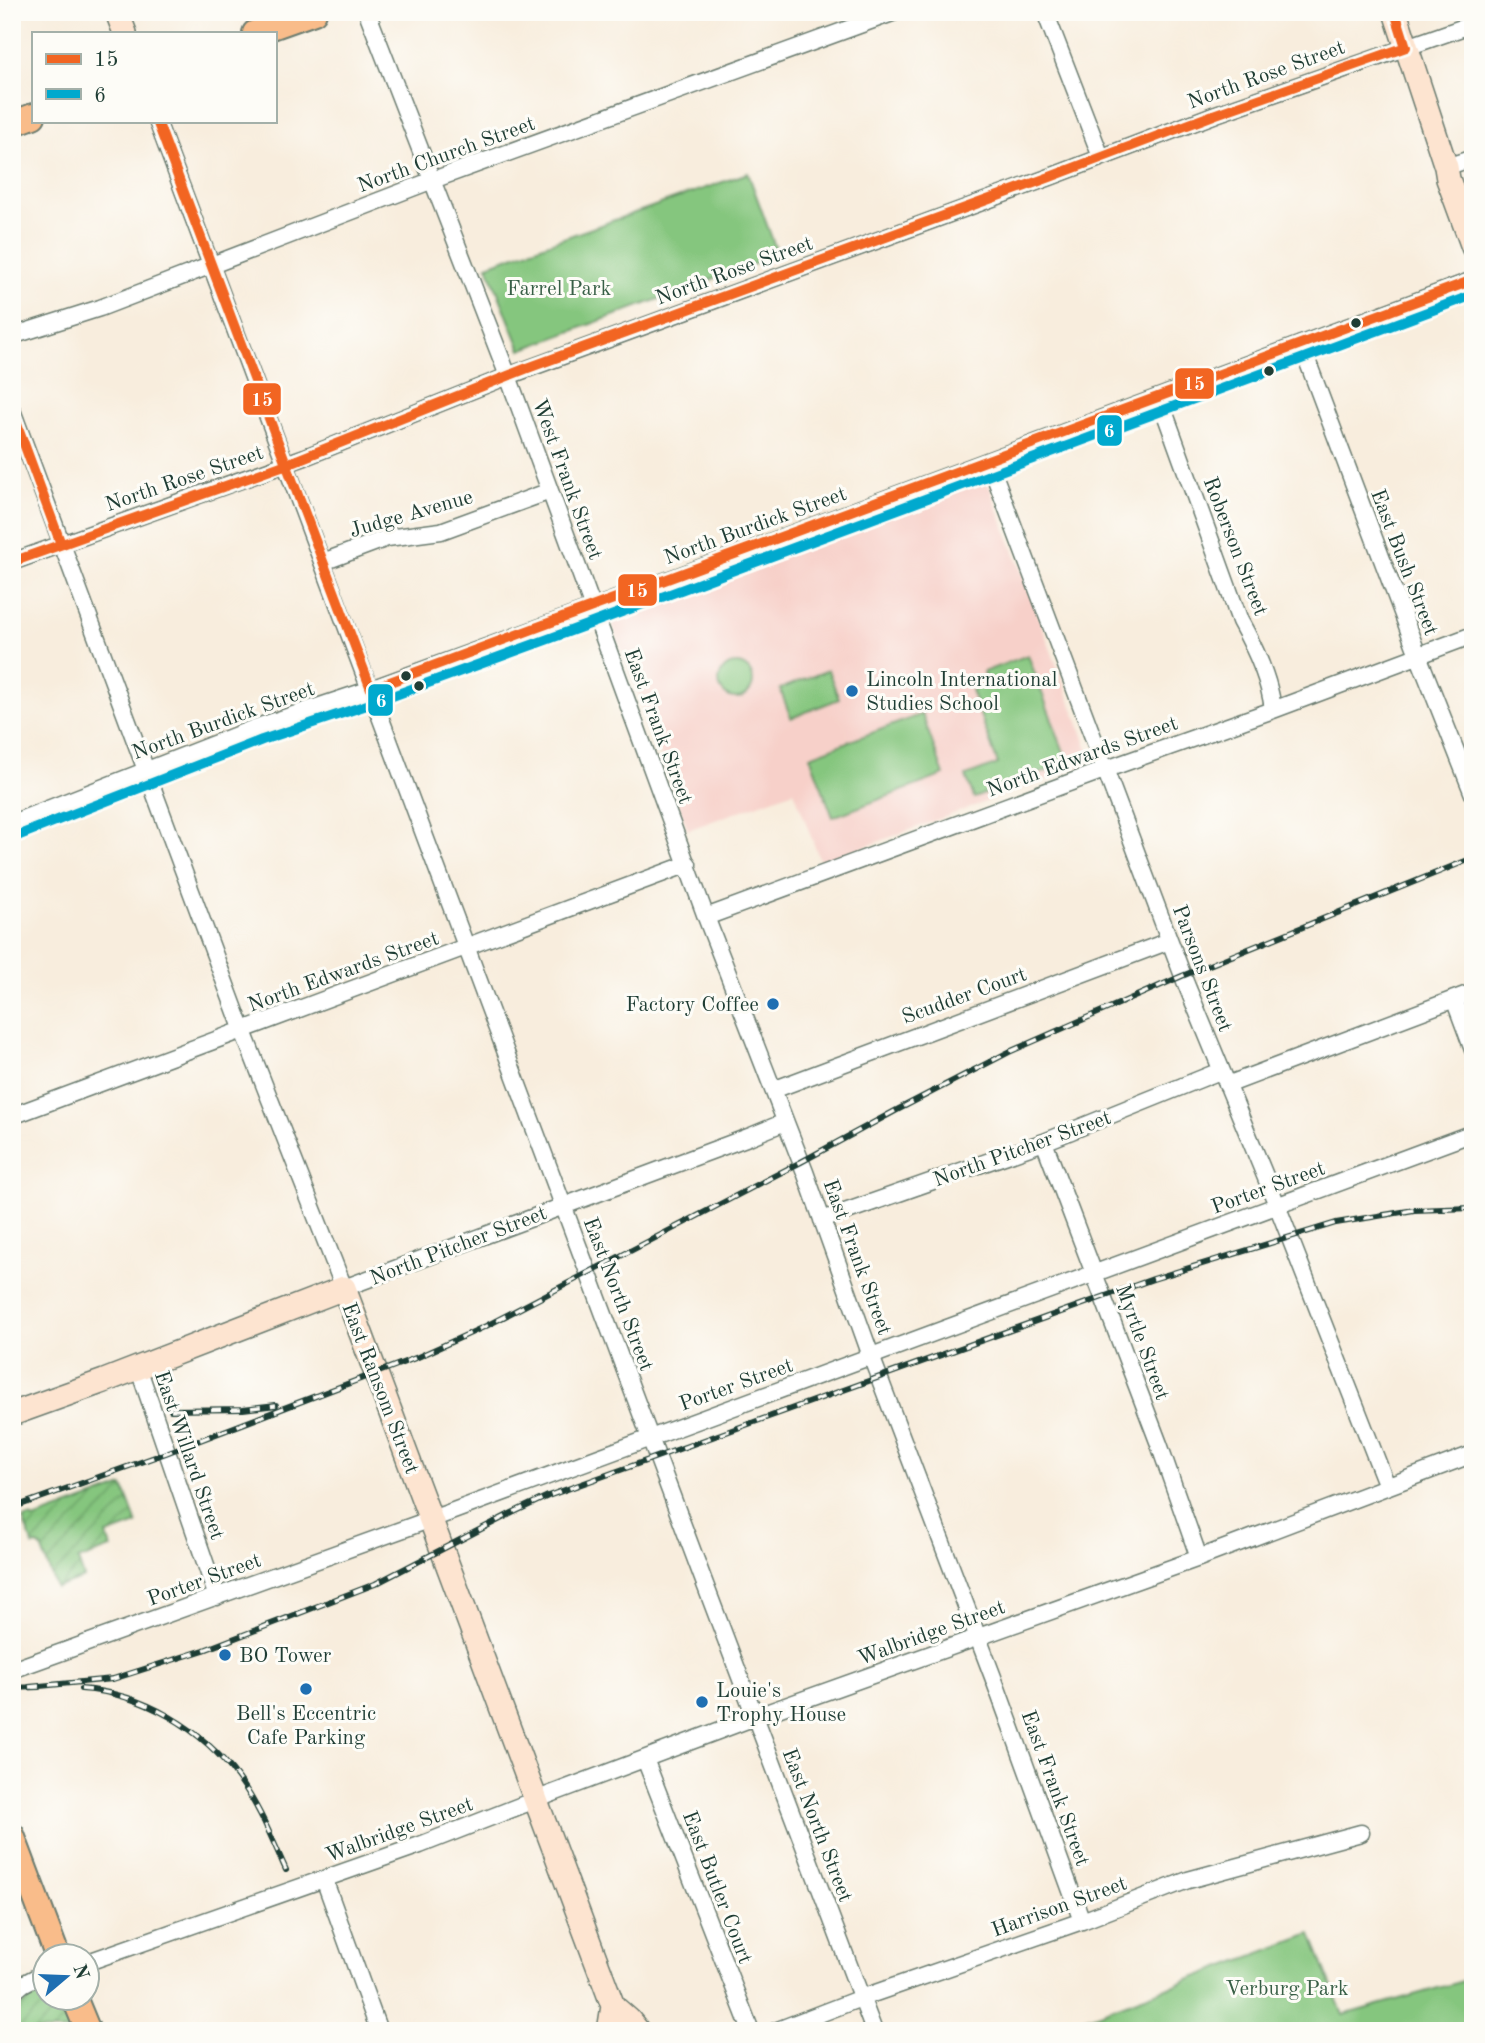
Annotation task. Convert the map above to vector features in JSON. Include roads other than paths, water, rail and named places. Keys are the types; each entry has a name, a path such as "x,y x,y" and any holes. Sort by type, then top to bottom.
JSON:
{"main road":[{"path":"258,32 314,12"},
{"path":"12,124 32,116"},
{"path":"12,1835 52,1941"},
{"path":"80,2011 88,2031"}],"street":[{"path":"117,12 125,32"},
{"name":"West Frank Street","path":"367,12 508,376 593,608"},
{"name":"North Church Street","path":"12,336 100,308 433,180 895,12"},
{"path":"1045,12 1101,157"},
{"path":"1395,12 1473,247"},
{"name":"North Rose Street","path":"12,562 287,464 508,376 1216,114 1473,24"},
{"name":"East North Street","path":"158,122 874,2031"},
{"path":"1446,167 1473,158"},
{"name":"North Burdick Street","path":"12,823 257,727 371,689 593,608 1473,280"},
{"name":"East Bush Street","path":"1301,344 1473,794"},
{"name":"Roberson Street","path":"1159,397 1240,621 1269,689 1273,710"},
{"name":"East Ransom Street","path":"12,410 145,771 431,1518 612,2006 610,2025 613,2031"},
{"name":"Parsons Street","path":"989,461 1169,941 1277,1205 1387,1486"},
{"name":"Judge Avenue","path":"323,562 387,538 441,531 550,491"},
{"name":"East Frank Street","path":"593,608 1082,1920"},
{"name":"North Edwards Street","path":"706,917 1473,635"},
{"name":"North Edwards Street","path":"12,1116 688,864"},
{"name":"Scudder Court","path":"773,1090 1169,941"},
{"name":"North Pitcher Street","path":"822,1220 1473,992"},
{"path":"1454,999 1473,1050"},
{"name":"North Pitcher Street","path":"12,1414 785,1122"},
{"name":"Porter Street","path":"12,1670 651,1438 1473,1133"},
{"name":"Myrtle Street","path":"1044,1142 1159,1444 1199,1558"},
{"name":"East Willard Street","path":"138,1367 217,1597"},
{"name":"Walbridge Street","path":"102,1957 420,1845 755,1717 1199,1558 1473,1454"},
{"name":"East Butler Court","path":"645,1759 751,2031"},
{"name":"Harrison Street","path":"775,2031 1188,1880 1361,1833"},
{"path":"324,1879 379,2031"},
{"path":"12,1993 32,1979"},
{"name":"East Ransom Street","path":"612,2006 638,2031"}],"railway":[{"path":"12,1508 166,1453 418,1357 486,1326 1009,1052 1182,976 1473,858"},
{"path":"29,1687 113,1679 204,1650 375,1584 548,1496 1153,1279 1336,1223 1414,1210 1473,1208"},
{"path":"171,1410 243,1409 276,1405"},
{"path":"12,1688 39,1687"},
{"path":"81,1689 104,1692 149,1706 170,1717 208,1744 239,1779 253,1800 286,1870"}],"place":[{"name":"Lincoln International Studies School","path":"852,691"},
{"name":"Factory Coffee","path":"773,1004"},
{"name":"BO Tower","path":"225,1655"},
{"name":"Bell's Eccentric Cafe Parking","path":"306,1689"},
{"name":"Louie's Trophy House","path":"702,1702"}],"park label":[{"name":"Farrel Park","path":"559,288"},
{"name":"Verburg Park","path":"1287,1988"}]}
